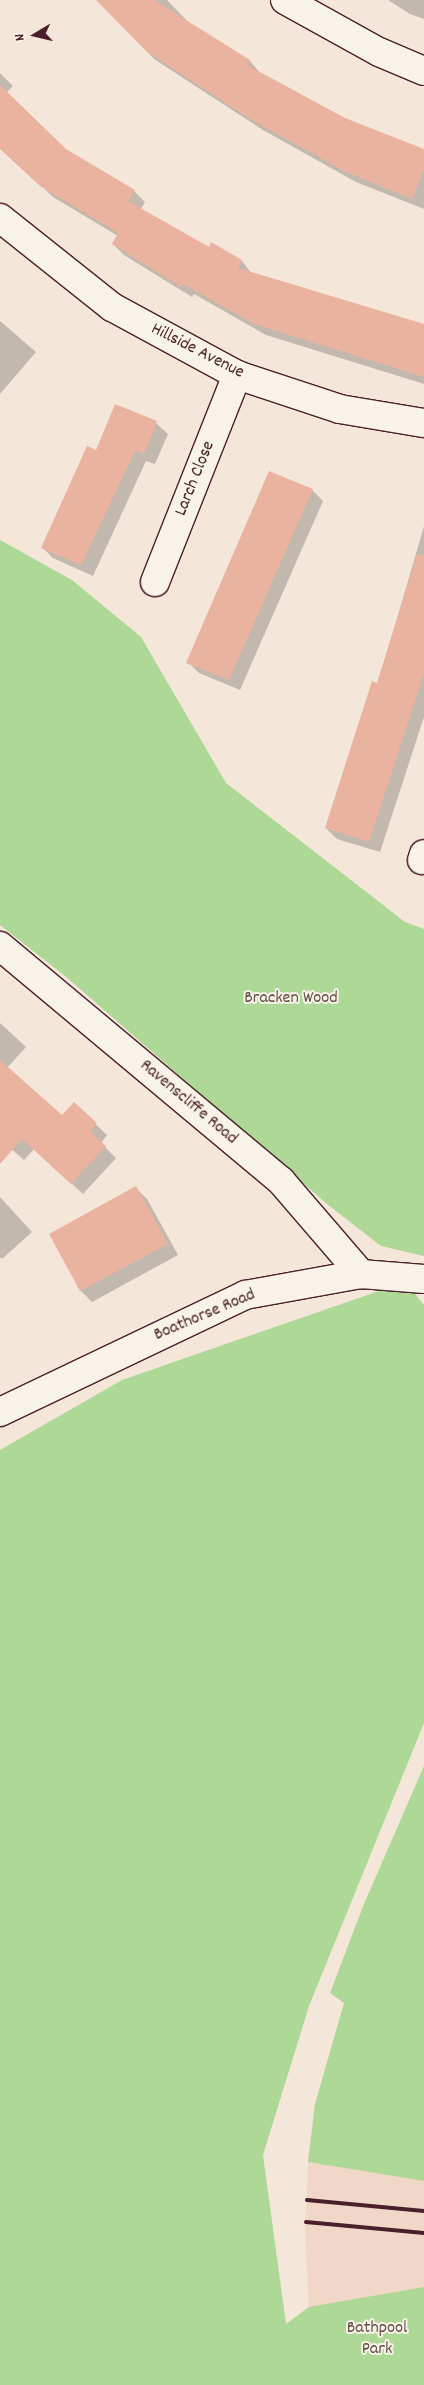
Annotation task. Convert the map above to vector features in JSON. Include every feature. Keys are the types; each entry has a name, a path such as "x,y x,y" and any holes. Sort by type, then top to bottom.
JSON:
{"street":[{"path":"285,0 379,52 424,71"},
{"name":"Hillside Avenue","path":"0,218 112,307 237,375 340,409 424,423"},
{"name":"Larch Close","path":"154,582 237,375"},
{"name":"Ravenscliffe Road","path":"0,946 281,1181 361,1274"},
{"name":"Boathorse Road","path":"0,1412 245,1295 361,1274 424,1279"}],"shaded area":[{"path":"315,2104 424,2125 424,2316 314,2337 309,2307 305,2234 308,2162"}],"green space":[{"name":"Bracken Wood","path":"0,540 72,580 141,637 226,783 405,922 424,929 424,1256 381,1246 327,1204 65,976 0,925"},
{"name":"Bathpool Park","path":"405,1282 424,1305 424,1723 309,2006 263,2155 286,2324 309,2307 424,2287 424,2385 0,2385 0,1450 122,1380"},
{"path":"424,1766 424,2181 308,2162 315,2104 344,2003 330,1993 364,1904"}],"building":[{"path":"96,0 154,0 250,60 247,65 345,118 424,149 424,169 412,199 344,171 250,119 146,51"},
{"path":"0,85 66,149 135,190 128,201 209,247 211,242 242,260 238,268 424,324 424,377 254,324 183,284 181,287 112,244 118,233 40,186 0,149"},
{"path":"115,404 157,421 144,454 135,451 81,565 41,548 87,446 96,450"},
{"path":"269,471 313,489 229,680 186,663"},
{"path":"417,554 424,555 424,673 369,842 325,828 372,681 377,683"},
{"path":"0,1060 62,1115 74,1102 97,1123 90,1131 106,1146 71,1184 22,1139 0,1164"},
{"path":"136,1186 168,1244 80,1291 49,1234"}],"railway":[{"path":"307,2200 424,2211"},
{"path":"306,2222 424,2233"}]}
